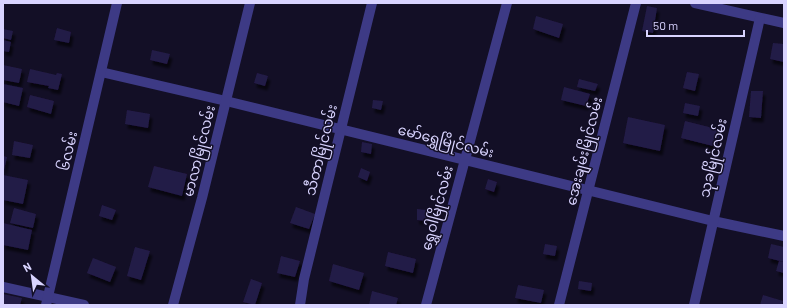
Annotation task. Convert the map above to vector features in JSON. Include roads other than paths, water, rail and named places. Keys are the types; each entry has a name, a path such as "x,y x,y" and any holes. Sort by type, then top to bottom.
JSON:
{"street":[{"name":"၆လမ်း","path":"47,301 117,3"},
{"name":"မာလာမြိုင်လမ်း","path":"173,305 202,198 250,3"},
{"name":"သီတာမြိုင်လမ်း","path":"300,305 304,279 372,3"},
{"name":"ရွှေဝါမြိုင်လမ်း","path":"426,305 507,3"},
{"name":"အေးချမ်းမြိုင်လမ်း","path":"559,305 636,3"},
{"path":"695,3 784,23"},
{"name":"သုခမြိုင်လမ်း","path":"694,305 760,18"},
{"name":"မော်ရွှေမြိုင်လမ်း","path":"101,72 226,101 713,221 784,236"},
{"path":"3,287 47,301 84,305"}]}
